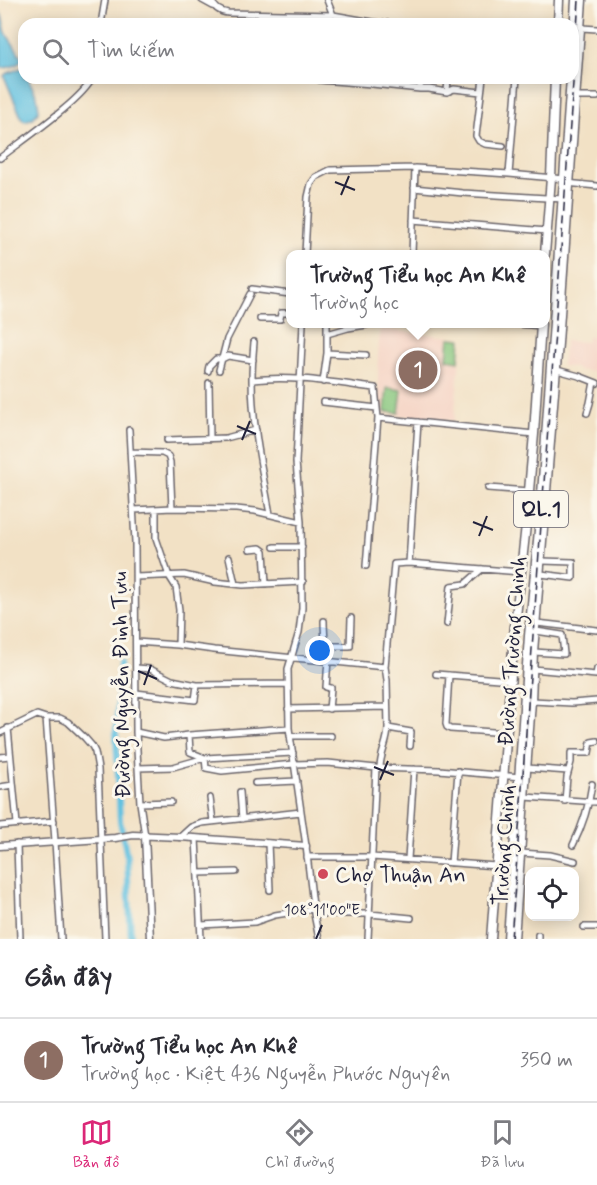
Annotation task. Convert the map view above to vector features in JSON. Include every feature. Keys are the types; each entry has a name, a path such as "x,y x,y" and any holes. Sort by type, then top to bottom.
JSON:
{"highway":[{"path":"558,18 559,0"},
{"path":"575,18 576,0"},
{"path":"545,250 555,84"},
{"name":"Đường Trường Chinh","path":"508,939 534,627 566,181 571,84"},
{"name":"Đường Trường Chinh","path":"491,939 515,625 528,508 541,328"},
{"path":"528,508 541,509"},
{"path":"515,625 534,627"}],"street":[{"path":"102,18 105,0"},
{"path":"202,0 228,13 333,15 350,18"},
{"path":"211,0 214,6"},
{"path":"327,0 333,15"},
{"name":"Trường Chinh","path":"579,62 583,0"},
{"path":"582,28 597,29"},
{"path":"0,158 67,106 89,84"},
{"path":"372,84 429,88 447,92 454,89 481,92"},
{"path":"420,84 420,89"},
{"path":"447,92 448,84"},
{"path":"482,84 476,136 478,141 485,144 503,146"},
{"path":"509,174 516,84"},
{"name":"Trường Chinh","path":"515,939 532,701 534,627 541,574 557,370 566,181 577,84"},
{"path":"576,97 597,97"},
{"path":"412,250 416,168"},
{"path":"305,250 308,197 311,184 316,177 330,170 416,168 551,178 597,186"},
{"path":"414,188 563,199"},
{"path":"413,220 547,231"},
{"path":"219,370 227,339 251,292 286,294"},
{"path":"260,319 280,319 281,313 286,313"},
{"path":"303,328 296,462 303,582 299,632 288,669 288,709 313,911 319,939"},
{"path":"323,382 327,353 327,328"},
{"path":"327,334 348,328"},
{"path":"254,342 252,380 256,430 270,514"},
{"path":"327,353 366,355"},
{"path":"208,371 214,360 228,357 253,360"},
{"path":"557,370 595,382 587,412"},
{"path":"252,380 301,379 375,388 378,418 366,566"},
{"path":"209,383 210,438"},
{"path":"323,402 377,408"},
{"path":"378,418 534,434"},
{"path":"409,563 418,422"},
{"name":"Đường Nguyễn Đình Tựu","path":"129,430 136,577 136,732 140,803 145,836 150,939"},
{"path":"167,440 226,438 256,430"},
{"path":"130,452 162,453 168,456 172,508"},
{"path":"488,488 529,491"},
{"path":"156,509 156,538 169,576 176,587 178,598 178,645"},
{"path":"134,510 237,509 301,522"},
{"path":"274,548 302,547"},
{"path":"250,549 260,548 264,551 266,584"},
{"path":"229,557 235,584"},
{"path":"541,574 573,578 573,562 542,561"},
{"path":"368,939 378,768 387,740 388,728 385,667 395,563 521,572"},
{"path":"447,624 451,586 465,584 482,569"},
{"path":"136,577 184,574 215,582 235,584 303,582"},
{"path":"326,646 350,646 351,618"},
{"path":"324,621 326,687 331,688 329,709"},
{"path":"534,627 597,630"},
{"name":"Đường Trường Chinh","path":"534,627 562,635 564,654 534,652"},
{"path":"136,642 385,667"},
{"path":"136,668 150,669 172,680 196,685 288,684"},
{"path":"533,669 596,675 597,669"},
{"path":"436,674 511,680"},
{"path":"449,675 447,728 507,733"},
{"path":"136,693 195,700 196,685"},
{"path":"532,701 572,703 597,701"},
{"path":"288,709 387,707"},
{"path":"0,733 37,715 46,718 60,718 68,722 85,738 95,752 98,769 105,939"},
{"path":"46,718 61,939"},
{"path":"8,728 17,824"},
{"path":"136,732 164,738 289,728"},
{"path":"388,728 411,732 410,746"},
{"path":"189,735 190,752 205,758"},
{"path":"290,736 331,736"},
{"path":"565,801 571,753 589,753 591,742 597,741"},
{"path":"138,768 173,767 205,758 293,753"},
{"path":"0,757 10,756"},
{"path":"205,758 206,768 222,771 328,763 520,777"},
{"name":"Đường Trường Chinh","path":"527,768 568,771"},
{"path":"408,859 414,769"},
{"path":"451,863 458,771"},
{"path":"255,783 297,781"},
{"path":"573,845 583,825 592,784"},
{"path":"0,787 13,785"},
{"path":"240,792 242,819"},
{"path":"525,797 597,802"},
{"path":"210,798 213,821"},
{"path":"140,803 171,802"},
{"path":"180,837 196,824 301,812"},
{"path":"0,826 54,821"},
{"path":"0,846 145,836 306,846"},
{"path":"196,838 201,939"},
{"path":"268,843 270,890"},
{"path":"17,844 20,939"},
{"path":"521,853 550,855 575,861"},
{"path":"307,857 372,857 496,866"},
{"path":"198,873 236,872"},
{"path":"201,925 255,922 275,915 313,911 411,918"},
{"path":"584,927 597,927"}],"shaded area":[{"path":"380,329 462,338 454,421 381,414 378,383"},
{"path":"597,334 597,372 562,366 565,341 587,342 588,337"}],"green space":[{"path":"449,338 461,339 459,361 447,359"},
{"path":"387,388 402,390 399,413 385,412"}],"water":[{"path":"0,12 4,28 18,52 18,63 1,68"},
{"path":"18,69 18,84 31,84 37,97 39,110 33,118 25,121 22,119 4,76"}],"waterway":[{"path":"120,663 116,732 120,821 127,857 131,939"}],"railway":[{"path":"578,18 579,0"},
{"path":"511,939 573,84"}],"place":[{"name":"Trường Tiểu học An Khê","path":"418,370"},
{"name":"Chợ Thuận An","path":"323,874"}]}
